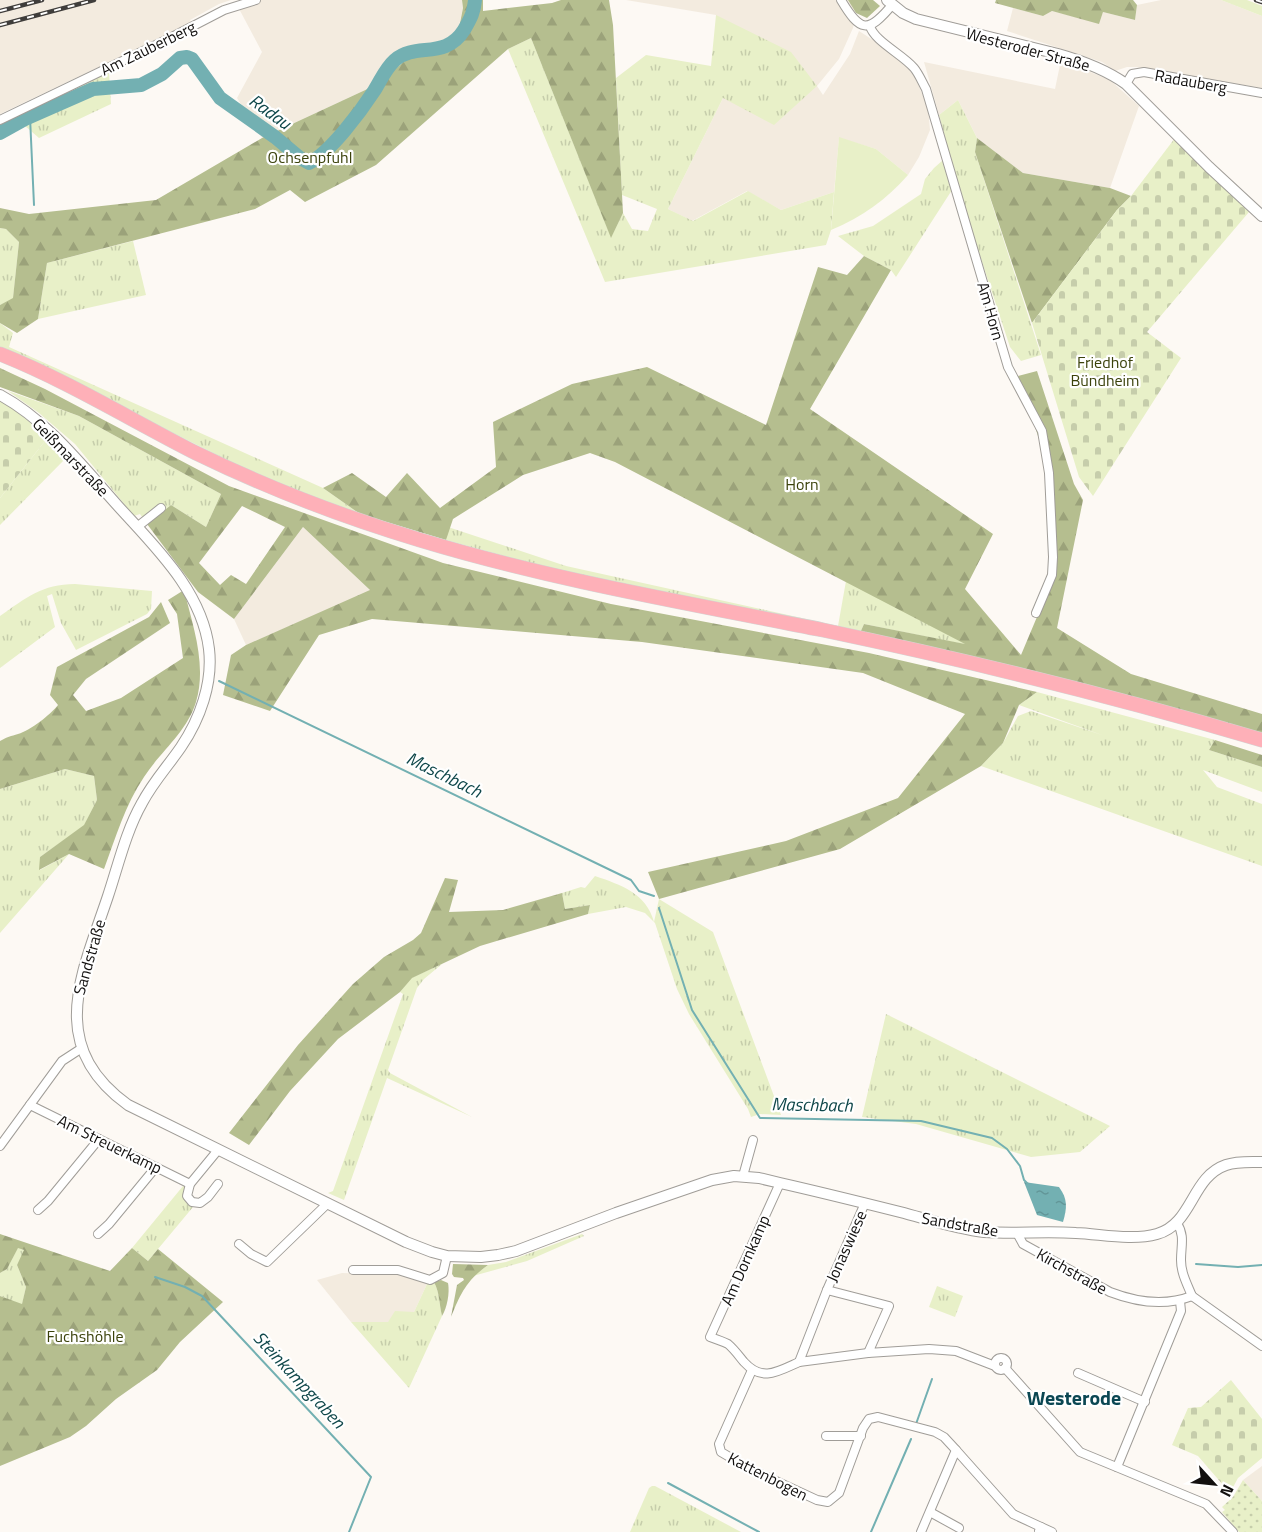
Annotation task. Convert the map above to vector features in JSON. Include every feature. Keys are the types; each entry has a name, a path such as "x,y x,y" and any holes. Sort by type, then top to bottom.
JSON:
{"highway":[{"path":"0,354 51,377 194,456"},
{"path":"0,362 194,456 340,522 495,568 596,592 994,672 1262,740"},
{"path":"1039,682 1262,748"}],"street":[{"name":"Am Zauberberg","path":"0,120 224,10 256,0"},
{"path":"841,0 855,20 870,26 880,20 890,2"},
{"name":"Westeroder Straße","path":"890,2 903,13 930,24 1016,43 1082,61 1102,69 1126,84 1262,216"},
{"name":"Am Horn","path":"870,26 877,38 915,69 926,89 1008,367 1042,431 1049,473 1053,557 1052,575 1036,613"},
{"name":"Radauberg","path":"1126,84 1132,74 1144,72 1262,93"},
{"name":"Geißmarstraße","path":"0,395 35,418 59,441 176,572 196,604 206,633 210,664 206,692 193,728 140,805"},
{"path":"137,527 161,508"},
{"name":"Sandstraße","path":"140,805 79,982 75,1014 82,1048 97,1075 119,1098 140,1111 406,1242 447,1256 482,1257 516,1251 676,1191 712,1180 743,1176 983,1232 1075,1233 1146,1237 1161,1233 1177,1223"},
{"path":"0,1146 62,1061 82,1048"},
{"name":"Am Streuerkamp","path":"30,1105 190,1184"},
{"path":"38,1210 99,1139"},
{"path":"743,1176 753,1140"},
{"path":"218,1150 190,1184 187,1191 188,1196 192,1202 200,1203 218,1184"},
{"path":"1262,1162 1226,1165 1212,1172 1198,1189 1185,1214 1177,1223 1183,1233 1181,1261 1184,1278 1192,1296 1262,1346"},
{"path":"98,1234 110,1224 156,1167"},
{"name":"Am Dornkamp","path":"752,1370 728,1345 710,1337 780,1183"},
{"name":"Jonaswiese","path":"799,1362 865,1203"},
{"path":"239,1244 251,1254 267,1262 327,1204"},
{"name":"Kirchstraße","path":"1017,1233 1023,1244 1110,1292 1137,1299 1180,1301 1192,1296"},
{"path":"353,1270 398,1270 430,1280 443,1273 447,1256"},
{"name":"Jonaswiese","path":"827,1290 889,1306 868,1353"},
{"path":"1117,1467 1181,1311 1180,1301"},
{"path":"752,1370 765,1374 799,1362 868,1353 929,1349 956,1351 995,1366 999,1370 1005,1368 1075,1448 1086,1455 1206,1504 1233,1532"},
{"name":"Kattenbogen","path":"752,1370 719,1444 721,1452 750,1469 817,1500 828,1502 839,1493 869,1419 878,1417 944,1437 956,1450"},
{"path":"1078,1373 1145,1402"},
{"path":"826,1436 861,1436"},
{"path":"921,1532 956,1450 1013,1514 1040,1529 1052,1532"},
{"path":"930,1512 959,1528"}],"shaded area":[{"path":"0,0 231,0 190,20 191,23 0,114"},
{"path":"248,0 462,0 463,8 458,31 451,38 419,49 376,85 262,138 237,98 262,52 237,5"},
{"path":"626,0 848,0 856,13 853,28 839,59 817,86 823,95 850,54 859,31 893,53 914,75 928,107 930,130 919,157 908,175 876,149 839,138 834,192 781,210 747,191 692,221 668,209 723,98 716,15"},
{"path":"1161,0 1221,0 1262,16 1262,88 1136,67 1115,71 1102,62 1007,31 1013,8 1043,16 1052,11 1099,23 1103,12 1135,20 1137,5"},
{"path":"1061,60 1110,80 1139,106 1110,188 1023,173 977,138 958,100 939,115 924,62 1055,89"},
{"path":"303,527 371,591 246,645 234,619"},
{"path":"342,1273 404,1275 427,1284 414,1312 388,1322 351,1322 317,1280"},
{"path":"1262,1466 1262,1501 1243,1480"}],"green space":[{"name":"Ochsenpfuhl","path":"462,0 483,0 483,11 561,0 609,0 613,25 623,213 611,238 531,38 508,49 376,165 305,202 290,190 255,209 47,263 38,319 17,333 0,323 0,305 13,298 19,242 6,229 0,228 0,208 29,214 156,200 262,138 376,85 419,49 451,38 458,31 463,8"},
{"path":"848,0 873,0 880,6 867,18 856,13"},
{"path":"996,0 1133,0 1137,5 1135,20 1103,12 1099,24 1052,11 1043,16 995,3"},
{"path":"1221,0 1247,0 1262,6 1262,16"},
{"path":"716,15 791,52 817,86 774,125 723,98 668,209 693,221 748,191 781,210 834,192 831,230 826,245 605,282 508,49 531,38 611,237 623,213 632,229 648,231 657,209 622,195 616,78 646,55 711,66"},
{"path":"109,72 111,104 39,138 17,119"},
{"path":"958,100 977,138 975,152 1041,355 1021,361 1010,347 961,198 939,115"},
{"path":"839,137 876,149 908,175 873,207 831,230"},
{"path":"977,138 1023,173 1110,188 1131,196 1117,210 1032,323 975,152"},
{"name":"Friedhof Bündheim","path":"1175,138 1249,212 1147,332 1181,358 1093,496 1079,477 1032,323 1117,210 1131,196"},
{"path":"943,160 952,190 896,277 891,270 864,256 838,236 873,226 921,194 925,179"},
{"path":"0,228 6,229 19,242 13,299 0,305"},
{"path":"133,241 146,295 38,319 47,263"},
{"name":"Horn","path":"864,256 891,270 810,409 993,534 965,589 1021,655 1055,574 1044,454 1018,376 1037,371 1074,484 1083,500 1057,628 1131,674 1262,714 1262,735 860,633 864,624 965,644 615,462 590,453 523,475 453,519 446,540 360,514 323,488 352,473 386,497 407,473 440,508 496,467 493,422 572,384 647,367 766,425 818,267 847,275"},
{"path":"0,323 13,333 9,347 323,488 360,514 325,504 239,466 41,367 0,351"},
{"path":"0,368 45,389 229,486 443,563 611,604 869,653 1037,692 1019,705 1003,743 981,766 840,849 659,899 648,872 786,841 898,798 965,714 863,673 642,642 372,619 319,635 270,711 223,695 231,655 246,645 370,590 303,527 234,619 198,592 147,524 171,505 206,527 221,494 79,416 0,387","holes":["242,506 285,527 246,584 231,575 220,585 199,563"]},
{"path":"8,391 79,416 221,494 206,527 171,505 147,524 140,514 134,516 75,444 39,413"},
{"path":"0,395 35,419 45,441 0,498"},
{"path":"45,441 65,459 0,525 0,498"},
{"path":"448,527 566,566 838,626 846,581 968,645 864,624 860,633 566,573 446,540"},
{"path":"75,584 152,591 151,609 147,614 76,650 61,623 52,594 47,596 55,627 0,668 0,616 44,589"},
{"path":"184,590 198,646 200,674 199,688 192,713 137,788 121,822 104,869 69,854 39,870 40,857 84,825 97,800 94,776 65,769 0,789 0,741 34,726 58,705 50,695 57,667 149,617 161,602 170,623 86,679 73,695 86,711 121,698 183,658 177,614 168,600"},
{"path":"1037,692 1215,740 1209,750 1262,767 1262,792 1203,770 1217,787 1262,804 1262,866 981,766 1003,743 1018,716 1031,711 1102,735 1019,705"},
{"path":"1215,740 1262,755 1262,767 1209,750"},
{"path":"65,769 94,776 97,800 84,826 40,857 40,870 69,854 0,933 0,789"},
{"path":"595,876 623,887 639,897 654,922 645,913 626,907 588,914 590,905 565,909 562,893 581,887 585,888"},
{"path":"445,878 458,880 449,912 503,910 562,893 565,909 590,905 588,914 480,946 412,978 400,992 338,1039 290,1091 249,1145 229,1133 298,1045 353,984 384,957 421,933"},
{"path":"659,899 713,932 781,1115 760,1114 751,1117 689,1014 677,989 654,922"},
{"path":"442,964 417,988 388,1070 472,1117 387,1078 344,1200 328,1193 333,1191 403,994 400,992 411,978"},
{"path":"886,1014 1110,1126 1080,1152 1031,1157 916,1124 862,1117"},
{"path":"183,1186 186,1187 184,1199 193,1207 148,1261 132,1248"},
{"name":"Fuchshöhle","path":"0,1234 110,1271 132,1248 148,1261 158,1249 223,1302 180,1342 157,1370 116,1399 86,1426 70,1437 0,1466 0,1296 22,1304 26,1287 17,1265 24,1250 18,1248 7,1269 0,1273"},
{"path":"582,1234 584,1236 527,1261 473,1276 488,1265 506,1262"},
{"path":"18,1247 25,1251 17,1265 26,1287 22,1305 0,1296 0,1273 7,1269"},
{"path":"453,1264 488,1265 474,1276 465,1288 451,1317 457,1285 464,1280 454,1277"},
{"path":"441,1280 448,1283 449,1287 448,1300 442,1316 434,1282"},
{"path":"434,1282 442,1316 409,1388 351,1322 388,1322 395,1311 414,1312 427,1284"},
{"path":"937,1286 963,1296 955,1317 929,1307"},
{"path":"1231,1380 1262,1419 1262,1458 1238,1478 1230,1493 1198,1456 1172,1445 1188,1408 1201,1407"},
{"path":"1243,1480 1262,1501 1262,1532 1239,1532 1222,1512 1225,1510 1222,1507 1233,1497"},
{"path":"652,1486 741,1532 630,1532 649,1488"}],"water":[{"path":"1024,1182 1059,1187 1066,1204 1063,1222 1037,1215"}],"waterway":[{"name":"Radau","path":"0,133 27,118 93,89 141,85 162,74 180,58 187,57 192,59 220,98 309,163 326,150 344,131 395,60 412,52 448,45 456,39 470,19 475,0"},
{"path":"30,117 34,205"},
{"name":"Maschbach","path":"219,681 631,880 639,891 654,896"},
{"name":"Maschbach","path":"659,908 692,1010 760,1118 921,1121 992,1138 1007,1149 1020,1166 1024,1180 1028,1184"},
{"name":"Maschbach","path":"1196,1264 1238,1267 1262,1265"},
{"name":"Steinkampgraben","path":"155,1277 185,1287 202,1296 371,1477 349,1532"},
{"path":"916,1424 932,1379"},
{"path":"871,1532 911,1439"},
{"path":"668,1483 759,1532"}],"railway":[{"path":"0,11 42,0"},
{"path":"0,25 94,0"},
{"path":"1256,0 1262,2"}],"district":[{"name":"Westerode","path":"1074,1398"}]}
